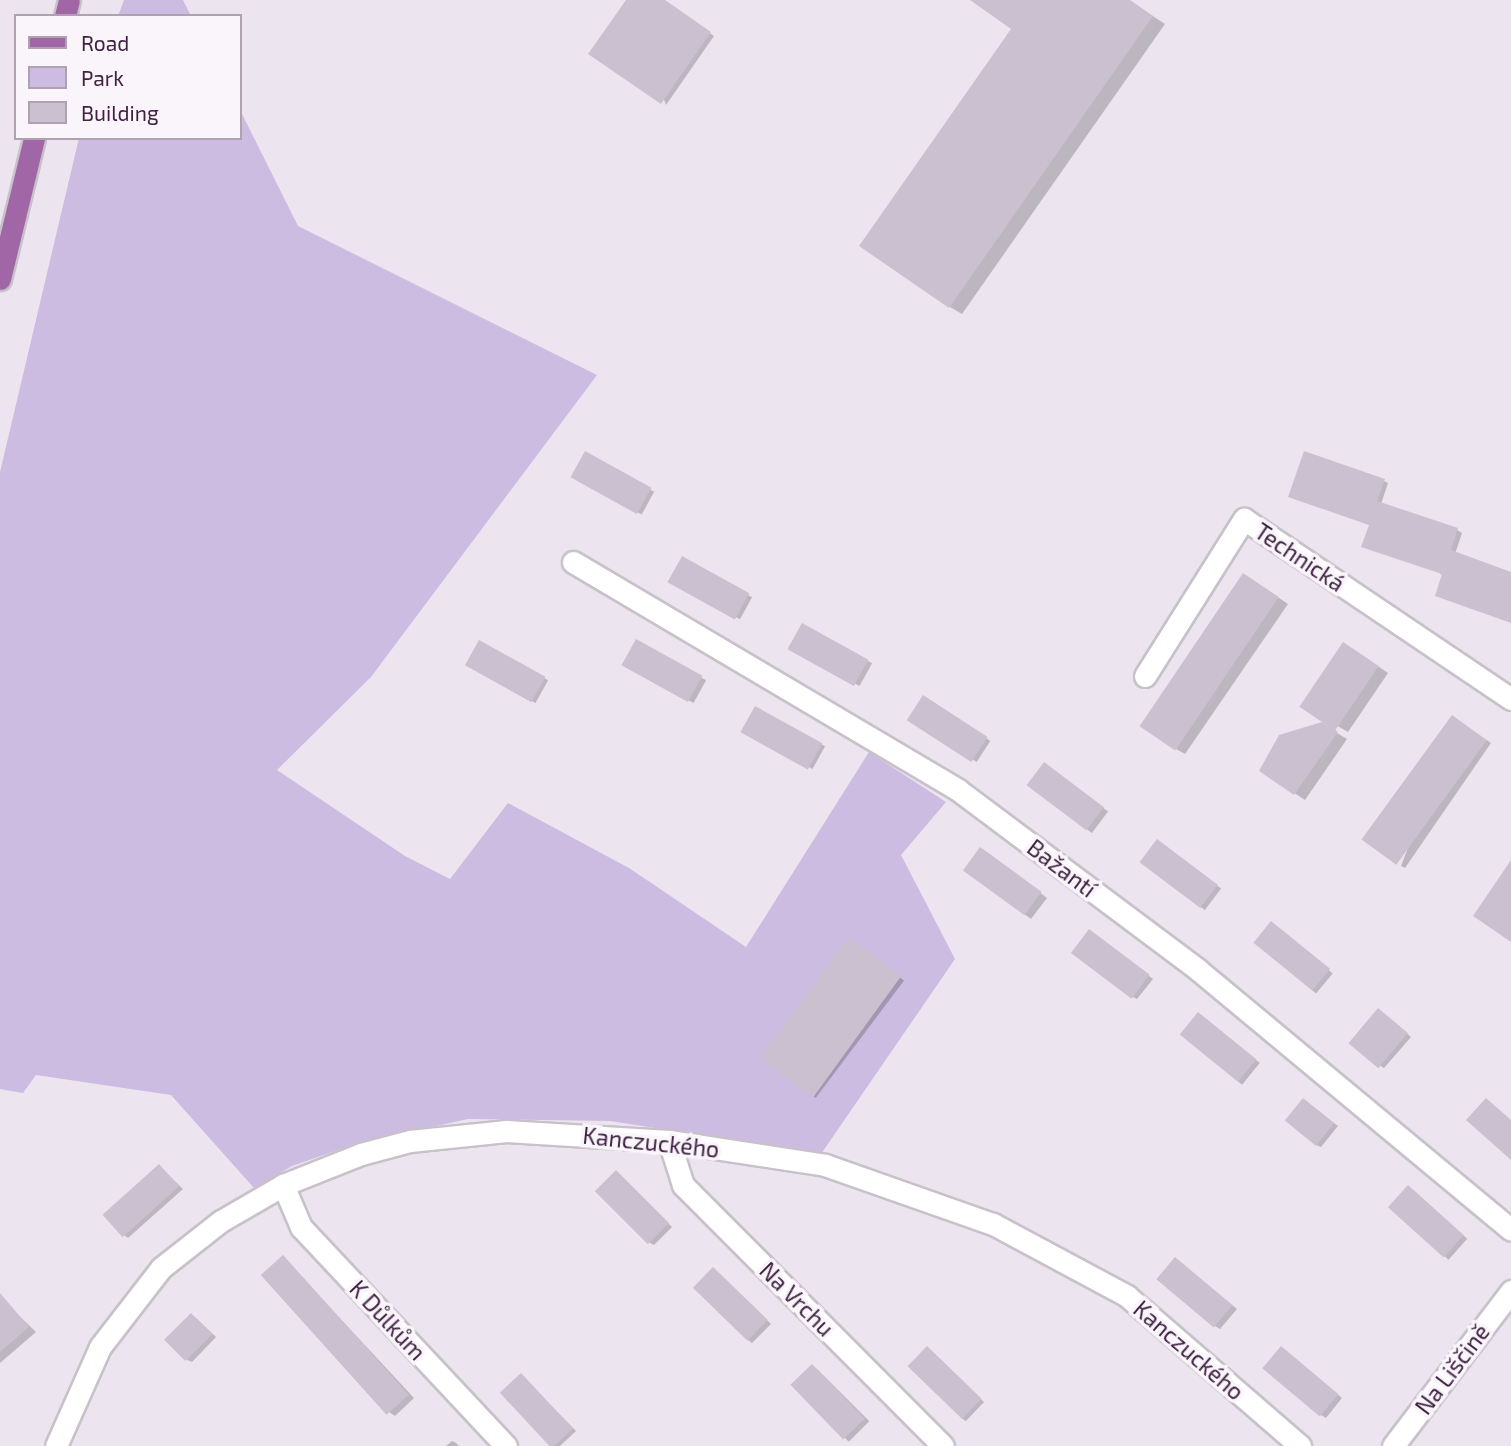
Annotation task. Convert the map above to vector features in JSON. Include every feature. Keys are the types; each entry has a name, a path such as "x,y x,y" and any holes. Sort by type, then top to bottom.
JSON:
{"main road":[{"path":"0,279 34,140"}],"street":[{"name":"Technická","path":"1145,676 1244,519 1511,699"},
{"name":"Bažantí","path":"573,562 958,790 1197,969 1511,1230"},
{"name":"Kanczuckého","path":"56,1446 100,1347 162,1268 221,1221 283,1185 361,1154 459,1133 518,1131 669,1141 825,1166 993,1224 1127,1296 1300,1446"},
{"name":"Na Vrchu","path":"669,1141 684,1185 943,1446"},
{"name":"K Důlkům","path":"283,1185 301,1227 506,1446"},
{"name":"Na Liščině","path":"1393,1446 1511,1291"}],"green space":[{"path":"124,0 183,0 190,14 119,14"},
{"path":"242,114 298,226 597,375 371,677 277,770 405,856 450,879 508,803 629,868 746,947 869,752 946,802 901,855 955,959 821,1154 610,1121 468,1119 358,1143 292,1166 254,1188 171,1095 36,1075 23,1093 0,1089 0,472 79,140 242,140"}],"building":[{"path":"626,0 665,0 711,32 661,104 588,54"},
{"path":"970,0 1130,0 1153,16 949,308 859,246 1011,29"},
{"path":"585,451 651,488 637,514 570,477"},
{"path":"1304,451 1385,479 1377,501 1458,528 1451,550 1511,572 1511,623 1435,596 1442,574 1361,547 1369,525 1288,497"},
{"path":"682,556 749,593 735,620 667,582"},
{"path":"1243,573 1279,597 1175,750 1140,726"},
{"path":"802,623 868,660 854,686 787,649"},
{"path":"636,639 702,676 688,702 621,665"},
{"path":"479,640 545,677 531,702 465,665"},
{"path":"1343,642 1379,666 1335,731 1299,707"},
{"path":"923,695 988,737 971,762 907,720"},
{"path":"755,706 822,743 808,770 740,732"},
{"path":"1452,715 1487,740 1396,865 1361,840"},
{"path":"1322,722 1338,732 1294,795 1259,771 1279,735"},
{"path":"1044,762 1104,807 1086,830 1027,785"},
{"path":"1157,839 1218,885 1200,908 1140,862"},
{"path":"980,847 1041,892 1024,915 963,870"},
{"path":"1511,860 1511,942 1473,916"},
{"path":"1271,921 1330,969 1312,991 1253,943"},
{"path":"1089,929 1150,975 1132,999 1071,953"},
{"path":"848,937 901,976 813,1097 760,1058"},
{"path":"1378,1008 1408,1033 1378,1068 1348,1043"},
{"path":"1198,1012 1256,1059 1238,1082 1180,1035"},
{"path":"1303,1098 1334,1123 1316,1146 1285,1121"},
{"path":"1486,1098 1511,1120 1511,1160 1466,1120"},
{"path":"159,1164 179,1186 123,1237 103,1215"},
{"path":"616,1170 669,1223 648,1244 595,1191"},
{"path":"1408,1185 1464,1235 1444,1257 1388,1207"},
{"path":"283,1255 409,1395 387,1415 261,1275"},
{"path":"1175,1257 1232,1305 1214,1327 1156,1279"},
{"path":"713,1267 768,1320 748,1341 693,1288"},
{"path":"0,1293 29,1327 0,1352"},
{"path":"191,1313 212,1334 185,1361 164,1340"},
{"path":"927,1346 982,1399 962,1419 908,1366"},
{"path":"1281,1346 1338,1394 1320,1416 1262,1368"},
{"path":"812,1364 865,1419 843,1440 790,1385"},
{"path":"521,1373 573,1429 554,1446 549,1446 500,1393"}]}
